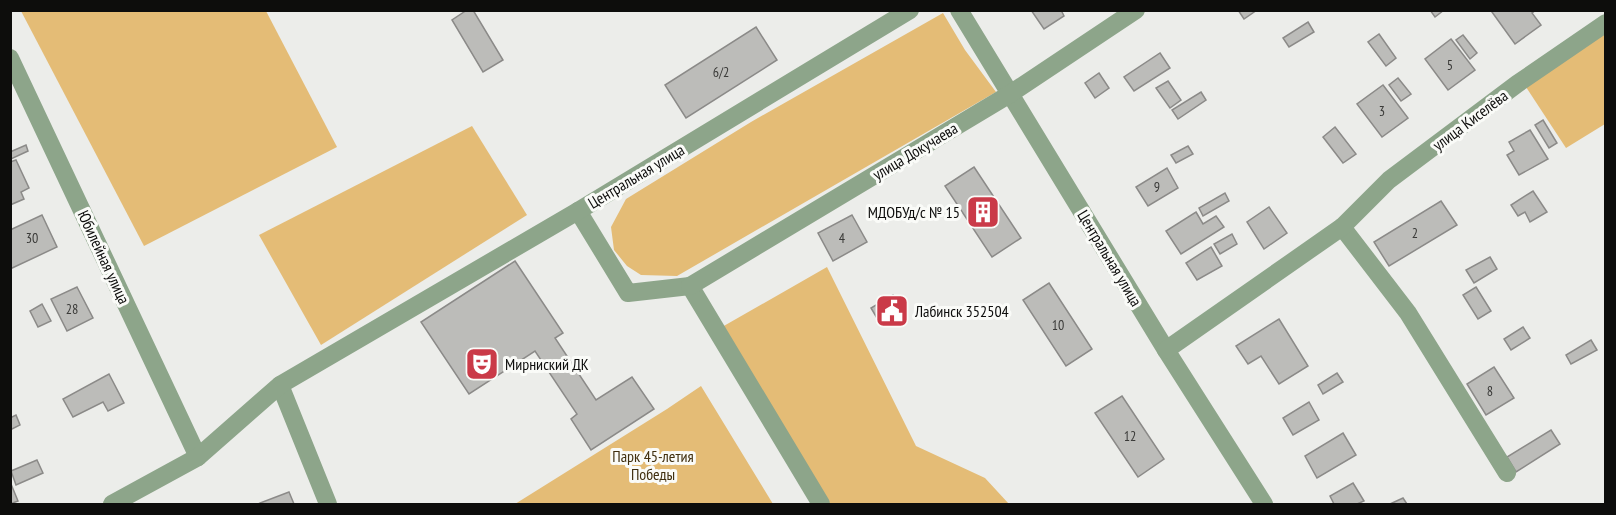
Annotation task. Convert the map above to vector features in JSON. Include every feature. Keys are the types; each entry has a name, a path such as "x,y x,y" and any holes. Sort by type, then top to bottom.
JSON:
{"street":[{"name":"Центральная улица","path":"112,504 198,457 280,385 578,211 910,10"},
{"name":"Центральная улица","path":"959,10 1166,350 1264,504"},
{"name":"улица Докучаева","path":"690,286 1010,94 1136,10"},
{"name":"улица Киселёва","path":"1166,350 1342,226 1389,180 1517,84 1605,23"},
{"name":"Юбилейная улица","path":"10,58 198,457"},
{"path":"578,211 628,293 690,286 821,504"},
{"path":"1342,226 1408,313 1507,473"},
{"path":"280,385 328,504"}],"green space":[{"path":"21,11 266,11 337,147 144,246"},
{"path":"943,13 965,50 996,92 677,276 641,275 627,266 614,250 611,227 626,199 751,122"},
{"path":"1605,32 1605,124 1566,148 1526,87"},
{"path":"472,126 527,215 321,345 259,235"},
{"path":"827,267 916,446 985,478 1009,504 828,504 722,327"},
{"name":"Парк 45-летия Победы","path":"701,386 773,504 515,504 667,409"}],"building":[{"path":"467,10 473,10 503,60 483,72 452,20"},
{"path":"1031,10 1061,10 1064,16 1044,29"},
{"path":"1238,10 1257,10 1244,19"},
{"path":"1430,10 1444,10 1435,17"},
{"path":"1494,10 1536,10 1532,13 1541,25 1515,44 1492,12"},
{"path":"1308,22 1314,32 1289,47 1283,38"},
{"path":"756,27 777,60 686,118 665,85"},
{"path":"1379,34 1396,58 1386,66 1368,42"},
{"path":"1463,35 1477,53 1470,59 1456,40"},
{"path":"1451,39 1475,70 1448,90 1425,59"},
{"path":"1160,53 1170,68 1134,91 1124,77"},
{"path":"1099,73 1109,88 1095,98 1085,83"},
{"path":"1398,78 1411,94 1401,101 1389,85"},
{"path":"1168,81 1181,100 1170,108 1156,88"},
{"path":"1383,85 1408,118 1382,137 1357,104"},
{"path":"1201,92 1206,100 1178,119 1172,110"},
{"path":"1543,120 1557,143 1549,148 1535,125"},
{"path":"1335,127 1356,154 1343,163 1323,137"},
{"path":"1530,130 1548,159 1519,175 1507,155 1514,151 1509,142"},
{"path":"26,145 28,151 11,159 10,152"},
{"path":"1188,146 1193,154 1176,163 1171,155"},
{"path":"16,160 29,188 21,192 24,199 10,205 10,162"},
{"name":"МДОБУд/с № 15","path":"974,167 1021,238 992,257 945,186"},
{"path":"1167,168 1178,188 1148,206 1136,187"},
{"path":"1533,191 1547,212 1530,222 1525,212 1518,216 1511,205"},
{"path":"1225,193 1229,201 1203,216 1199,208"},
{"path":"1441,201 1457,225 1389,266 1374,242"},
{"path":"1269,207 1287,233 1264,249 1247,222"},
{"path":"1196,212 1203,224 1216,216 1224,227 1181,254 1166,231"},
{"path":"42,215 57,247 10,269 10,230"},
{"path":"852,215 867,242 833,261 818,233"},
{"path":"1232,234 1237,244 1220,254 1214,244"},
{"path":"1211,247 1222,266 1197,280 1186,263"},
{"path":"1490,257 1497,269 1474,283 1466,270"},
{"name":"Мирниский ДК","path":"515,261 563,333 555,338 596,400 632,377 654,409 591,450 571,419 577,414 535,351 469,394 421,322"},
{"path":"1049,283 1092,349 1066,366 1023,300"},
{"path":"77,287 93,318 67,331 51,299"},
{"path":"1476,287 1491,311 1478,319 1463,295"},
{"path":"893,295 903,311 881,325 871,308"},
{"path":"42,304 51,321 38,327 30,311"},
{"path":"1279,319 1308,366 1279,384 1261,356 1248,364 1236,346"},
{"path":"1523,327 1530,338 1511,350 1504,339"},
{"path":"1591,340 1597,350 1571,364 1566,355"},
{"path":"1494,367 1514,398 1486,415 1467,384"},
{"path":"1337,373 1343,382 1323,394 1318,385"},
{"path":"109,374 124,403 108,411 103,402 73,417 63,399"},
{"path":"1122,396 1164,459 1138,477 1095,413"},
{"path":"1309,402 1319,420 1293,435 1283,418"},
{"path":"16,415 20,425 10,430 10,418"},
{"path":"1551,430 1560,444 1516,472 1507,457"},
{"path":"1343,433 1356,455 1317,478 1305,456"},
{"path":"37,460 43,473 16,485 11,471"},
{"path":"1353,483 1364,501 1357,504 1334,504 1330,496"},
{"path":"10,484 18,501 10,504"},
{"path":"289,492 294,504 260,503"},
{"path":"1403,498 1407,504 1390,504"}],"place":[{"name":"МДОБУд/с № 15","path":"983,212"},
{"name":"Лабинск 352504","path":"892,311"},
{"name":"Мирниский ДК","path":"482,364"}]}
